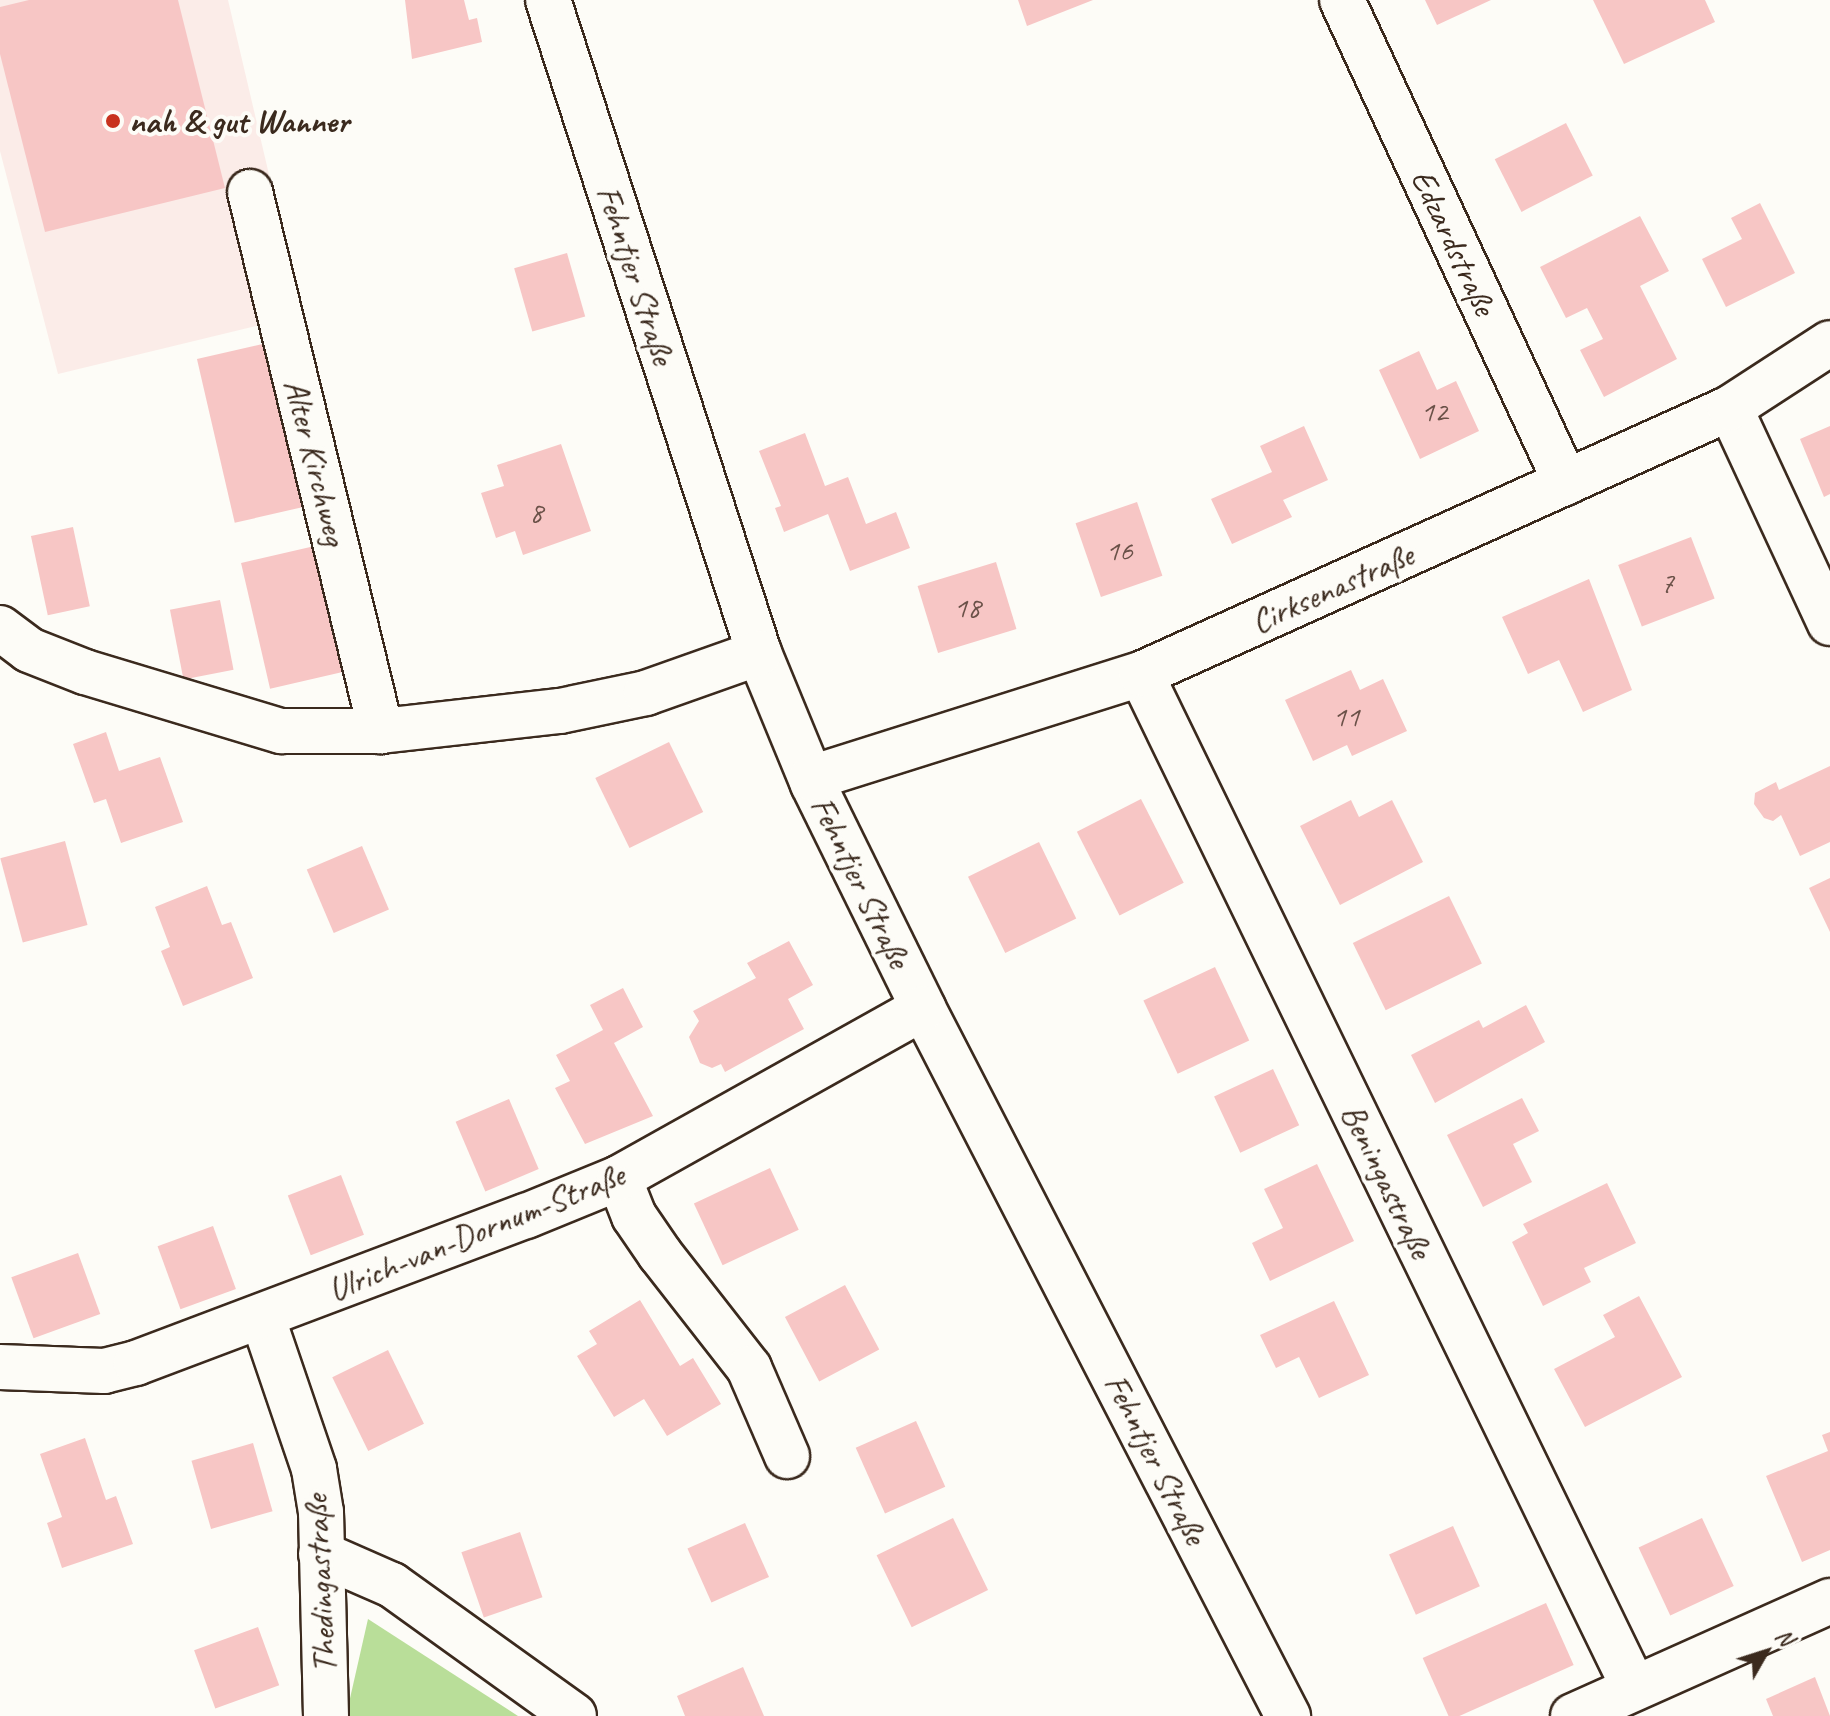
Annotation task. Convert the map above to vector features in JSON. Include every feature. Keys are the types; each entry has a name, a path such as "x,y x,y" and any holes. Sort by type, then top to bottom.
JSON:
{"street":[{"name":"Fehntjer Straße","path":"548,0 759,653 811,778 923,1008 1288,1716"},
{"name":"Edzardstraße","path":"1342,0 1566,483"},
{"name":"Alter Kirchweg","path":"250,192 381,731"},
{"name":"Cirksenastraße","path":"811,778 1141,674 1730,408 1830,343"},
{"path":"1730,408 1830,623"},
{"path":"0,628 29,650 187,707 281,731 381,731 560,711 646,693 759,653"},
{"name":"Beningastraße","path":"1141,674 1634,1688"},
{"name":"Ulrich-van-Dornum-Straße","path":"0,1367 104,1371 262,1316 619,1178 923,1008"},
{"path":"619,1178 634,1216 749,1368 787,1456"},
{"name":"Thedingastraße","path":"262,1316 314,1469 321,1554 326,1716"},
{"path":"321,1554 392,1585 574,1716"},
{"path":"1573,1716 1830,1601"}],"shaded area":[{"path":"0,0 228,0 302,315 58,374 0,151"}],"green space":[{"path":"368,1619 518,1716 346,1716"}],"building":[{"name":"nah & gut Wanner","path":"29,0 178,0 225,188 45,232 0,54 0,7"},
{"path":"405,0 464,0 469,20 477,18 482,42 412,59"},
{"path":"1018,0 1093,0 1027,26"},
{"path":"1425,0 1491,0 1437,25"},
{"path":"1593,0 1705,0 1715,22 1624,64"},
{"path":"1566,123 1593,176 1522,212 1495,159"},
{"path":"1760,203 1795,273 1726,307 1702,259 1742,239 1731,218"},
{"path":"1640,216 1669,271 1640,286 1677,359 1604,397 1580,350 1603,339 1587,308 1566,318 1540,267"},
{"path":"567,253 585,316 532,332 514,268"},
{"path":"271,342 309,506 235,523 197,359"},
{"path":"1419,351 1437,390 1456,381 1479,431 1420,459 1379,370"},
{"path":"1304,426 1328,480 1283,500 1292,517 1232,544 1211,499 1272,472 1260,446"},
{"path":"1830,426 1830,494 1824,497 1800,439"},
{"path":"805,433 825,486 848,477 866,524 896,512 910,548 850,571 828,514 784,532 775,508 781,506 759,451"},
{"path":"561,444 591,531 523,555 515,531 496,538 481,493 504,486 497,465"},
{"path":"1137,502 1162,576 1101,597 1076,523"},
{"path":"73,527 90,606 48,615 31,536"},
{"path":"1691,537 1715,599 1642,627 1618,565"},
{"path":"319,545 348,671 270,689 241,563"},
{"path":"996,562 1016,629 938,653 918,586"},
{"path":"1589,579 1632,690 1583,712 1559,660 1528,674 1502,617"},
{"path":"220,600 234,670 183,679 170,610"},
{"path":"1351,670 1360,690 1383,679 1407,731 1352,756 1347,745 1313,761 1285,700"},
{"path":"106,732 119,771 160,757 183,822 121,843 106,799 94,803 73,744"},
{"path":"669,742 703,812 629,848 595,778"},
{"path":"1830,766 1830,842 1800,856 1781,815 1773,821 1764,818 1754,804 1755,793 1776,782 1779,790"},
{"path":"1141,799 1184,883 1120,915 1077,832"},
{"path":"1351,800 1359,817 1392,800 1423,862 1340,905 1300,826"},
{"path":"65,841 88,925 23,942 0,858"},
{"path":"1039,842 1076,918 1005,953 968,877"},
{"path":"362,846 389,910 334,933 307,869"},
{"path":"1830,878 1830,932 1809,888"},
{"path":"207,886 222,925 231,922 253,978 183,1006 161,951 170,947 155,907"},
{"path":"1449,896 1482,963 1386,1010 1353,943"},
{"path":"789,941 813,985 788,999 804,1029 725,1072 721,1064 712,1068 700,1063 689,1037 699,1021 693,1011 756,978 747,963"},
{"path":"1215,967 1249,1040 1178,1074 1143,1000"},
{"path":"623,988 643,1027 614,1043 653,1116 585,1144 555,1088 570,1081 556,1055 603,1030 590,1005"},
{"path":"1526,1005 1545,1042 1435,1103 1411,1055 1479,1020 1483,1028"},
{"path":"1273,1069 1299,1125 1240,1153 1214,1096"},
{"path":"1522,1098 1539,1131 1513,1144 1532,1182 1483,1207 1447,1135"},
{"path":"509,1099 539,1169 485,1192 456,1122"},
{"path":"1317,1164 1354,1241 1270,1281 1252,1243 1283,1228 1264,1189"},
{"path":"770,1168 799,1230 723,1265 694,1203"},
{"path":"341,1175 364,1235 311,1255 288,1195"},
{"path":"1607,1183 1636,1243 1584,1268 1591,1282 1543,1306 1512,1242 1528,1233 1523,1224"},
{"path":"213,1226 236,1289 180,1309 158,1246"},
{"path":"78,1253 100,1314 34,1338 11,1277"},
{"path":"845,1285 879,1349 819,1381 785,1317"},
{"path":"1639,1296 1682,1377 1585,1427 1554,1369 1615,1337 1603,1315"},
{"path":"640,1300 680,1366 693,1358 721,1404 667,1436 644,1399 614,1417 577,1356 597,1344 589,1331"},
{"path":"1334,1301 1369,1375 1319,1398 1299,1357 1276,1368 1260,1335"},
{"path":"388,1350 424,1424 368,1451 332,1377"},
{"path":"916,1421 945,1487 885,1514 856,1448"},
{"path":"1830,1432 1830,1550 1802,1562 1766,1476 1828,1451 1822,1435"},
{"path":"85,1438 106,1500 116,1496 133,1544 62,1568 47,1523 62,1517 40,1454"},
{"path":"253,1443 273,1511 211,1529 191,1461"},
{"path":"953,1518 988,1590 912,1627 877,1555"},
{"path":"1702,1518 1734,1586 1670,1616 1639,1548"},
{"path":"745,1523 769,1577 711,1603 687,1549"},
{"path":"1453,1526 1480,1586 1416,1615 1389,1554"},
{"path":"520,1532 542,1597 484,1617 461,1552"},
{"path":"1546,1603 1574,1665 1459,1716 1449,1716 1423,1658"},
{"path":"258,1627 279,1685 215,1709 194,1650"},
{"path":"743,1667 764,1716 685,1716 677,1696"},
{"path":"1815,1677 1830,1716 1773,1716 1766,1699"}],"place":[{"name":"nah & gut Wanner","path":"113,121"}]}
